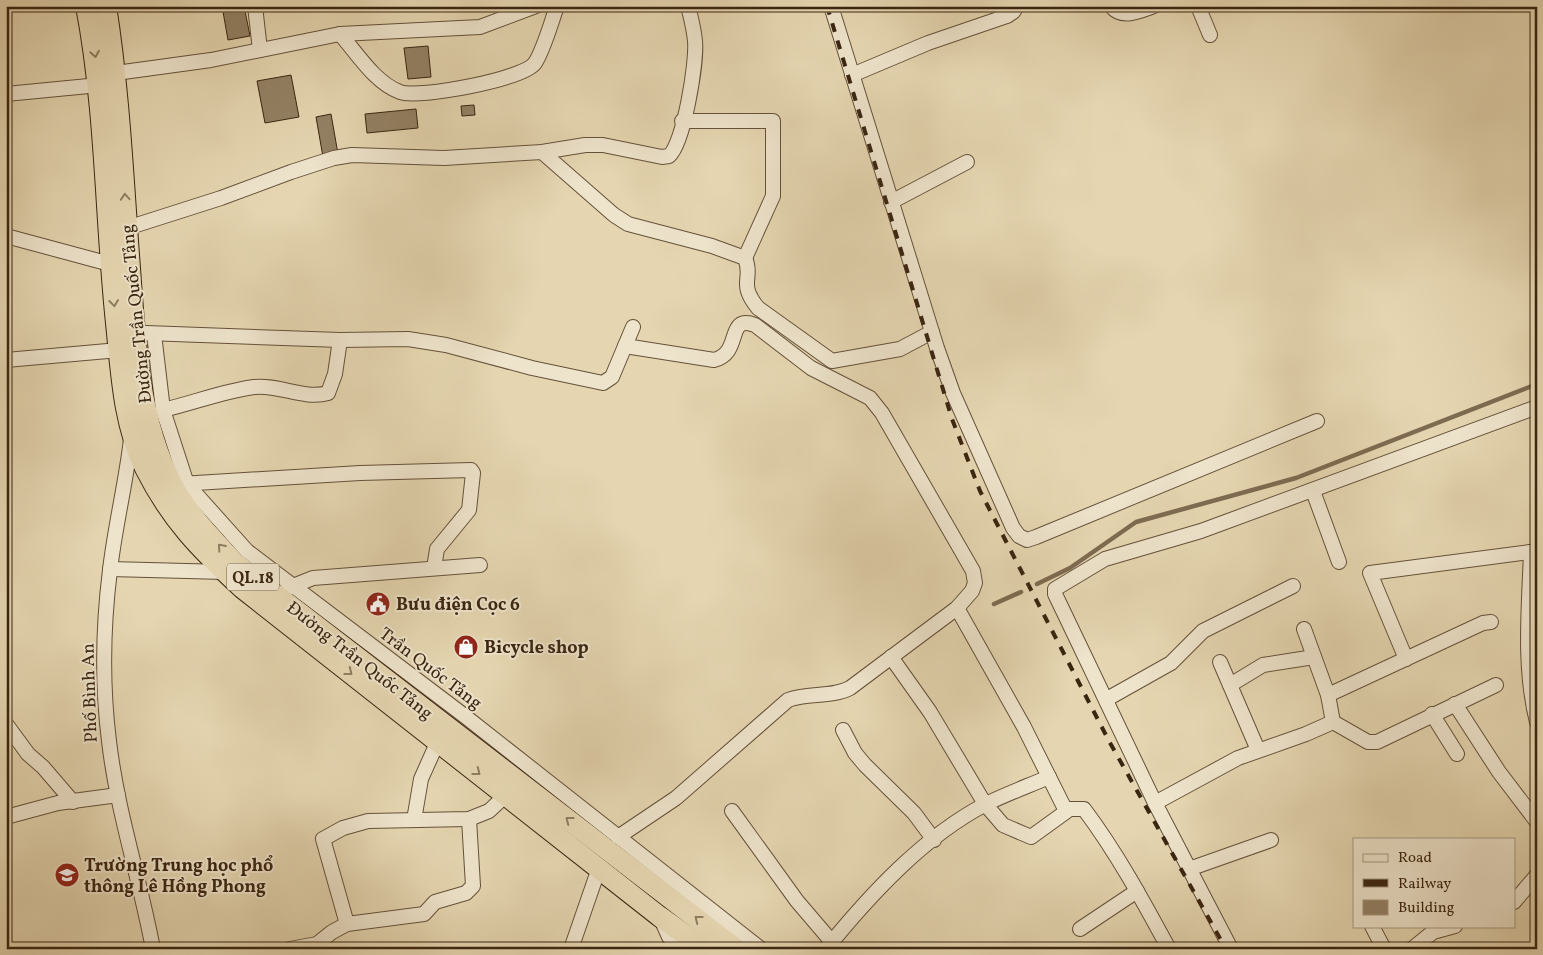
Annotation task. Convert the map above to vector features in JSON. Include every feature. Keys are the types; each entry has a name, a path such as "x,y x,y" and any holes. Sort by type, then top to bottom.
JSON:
{"highway":[{"name":"Đường Trần Quốc Tảng","path":"86,6 100,85 110,264 122,390 132,433 144,466 172,486 176,521 225,572 659,916 705,949"},
{"name":"Đường Trần Quốc Tảng","path":"106,6 116,73 127,228 145,333 145,408 154,441 172,486 191,512 235,563 286,590 736,949"}],"street":[{"path":"255,6 260,50"},
{"path":"116,73 260,50 340,34 480,27 536,6"},
{"path":"340,34 379,78 393,88 401,92 432,92 511,77 534,64 557,6"},
{"path":"127,228 221,198 334,158 352,154 444,158 542,152 585,145 604,145 662,157 669,156 677,144 694,73 695,41 688,6"},
{"path":"830,6 937,348 953,393 1013,528 1019,536 1026,540 1317,422"},
{"path":"852,76 928,43 1007,16 1017,6"},
{"path":"1111,6 1116,12 1134,13 1154,6"},
{"path":"1198,6 1210,35"},
{"path":"6,94 100,85"},
{"path":"682,121 773,121 773,196 745,258 747,263 746,289 753,302 792,334 832,361 900,349 932,332"},
{"path":"542,152 614,215 628,224 712,246 745,258"},
{"path":"891,202 967,162"},
{"path":"6,236 110,264"},
{"path":"618,837 676,798 788,700 807,695 844,691 891,657 960,612 975,583 973,571 882,413 870,398 811,368 755,325 747,322 737,326 729,352 722,358 714,360 626,346"},
{"path":"434,568 437,549 469,510 473,473 471,470 360,473 172,486 163,410 145,333 340,340 408,339 437,343 532,368 603,382 612,377 633,327"},
{"path":"163,410 255,387 271,387 294,392 328,393 335,374 340,340"},
{"path":"6,360 119,350"},
{"path":"1231,949 1155,802 1055,594 1055,589 1105,559 1201,531 1537,407"},
{"name":"Phố Bình An","path":"132,433 110,569 106,613 105,675 108,740 118,795 154,949"},
{"path":"1313,491 1339,562"},
{"path":"1406,658 1370,573 1534,552 1529,634 1530,697 1537,722"},
{"path":"286,590 313,578 480,565"},
{"path":"110,569 225,572"},
{"path":"1107,699 1171,663 1203,631 1293,586"},
{"name":"Trần Quốc Tảng","path":"286,590 618,837 761,949"},
{"path":"960,612 1067,810"},
{"path":"1328,695 1483,623 1491,622"},
{"path":"1304,629 1328,695 1333,722 1368,742 1377,742 1496,685"},
{"path":"1230,684 1264,665 1314,656"},
{"path":"891,657 930,712 985,804 1003,826 1031,837 1067,810 1084,810 1113,849 1169,949"},
{"path":"1220,662 1258,750"},
{"path":"1455,704 1480,744 1537,822"},
{"path":"1432,714 1457,754"},
{"path":"1155,802 1238,758 1306,734 1333,722"},
{"path":"6,724 28,754 43,767 73,802"},
{"path":"843,730 855,753 914,813 934,840"},
{"path":"414,820 421,779 438,741"},
{"path":"732,811 829,945 864,904 945,830 985,804 1049,777"},
{"path":"6,817 58,803 118,795"},
{"path":"347,924 323,839 344,828 368,821 469,819 488,810 506,795"},
{"path":"290,949 318,946 332,932 347,924 424,914 435,902 466,893 473,886 469,819"},
{"path":"1189,868 1271,840"},
{"path":"571,949 599,868"},
{"path":"1516,900 1537,875"},
{"path":"1080,929 1137,891"},
{"path":"659,916 669,937 681,949"},
{"path":"1373,928 1384,949"},
{"path":"1412,949 1433,932 1448,928"}],"building":[{"path":"222,6 244,6 250,36 228,40"},
{"path":"428,46 431,77 408,79 404,48"},
{"path":"291,75 299,117 265,123 257,81"},
{"path":"474,105 475,115 462,116 461,106"},
{"path":"416,109 418,128 367,133 365,114"},
{"path":"331,114 338,154 323,157 316,117"}],"waterway":[{"path":"1037,584 1070,568 1136,522 1296,478 1537,384"},
{"path":"994,604 1021,592"}],"railway":[{"path":"827,6 952,419 980,491 1109,741 1226,949"}],"place":[{"name":"Bưu điện Cọc 6","path":"378,604"},
{"name":"Bicycle shop","path":"466,647"},
{"name":"Trường Trung học phổ thông Lê Hồng Phong","path":"67,875"}]}
